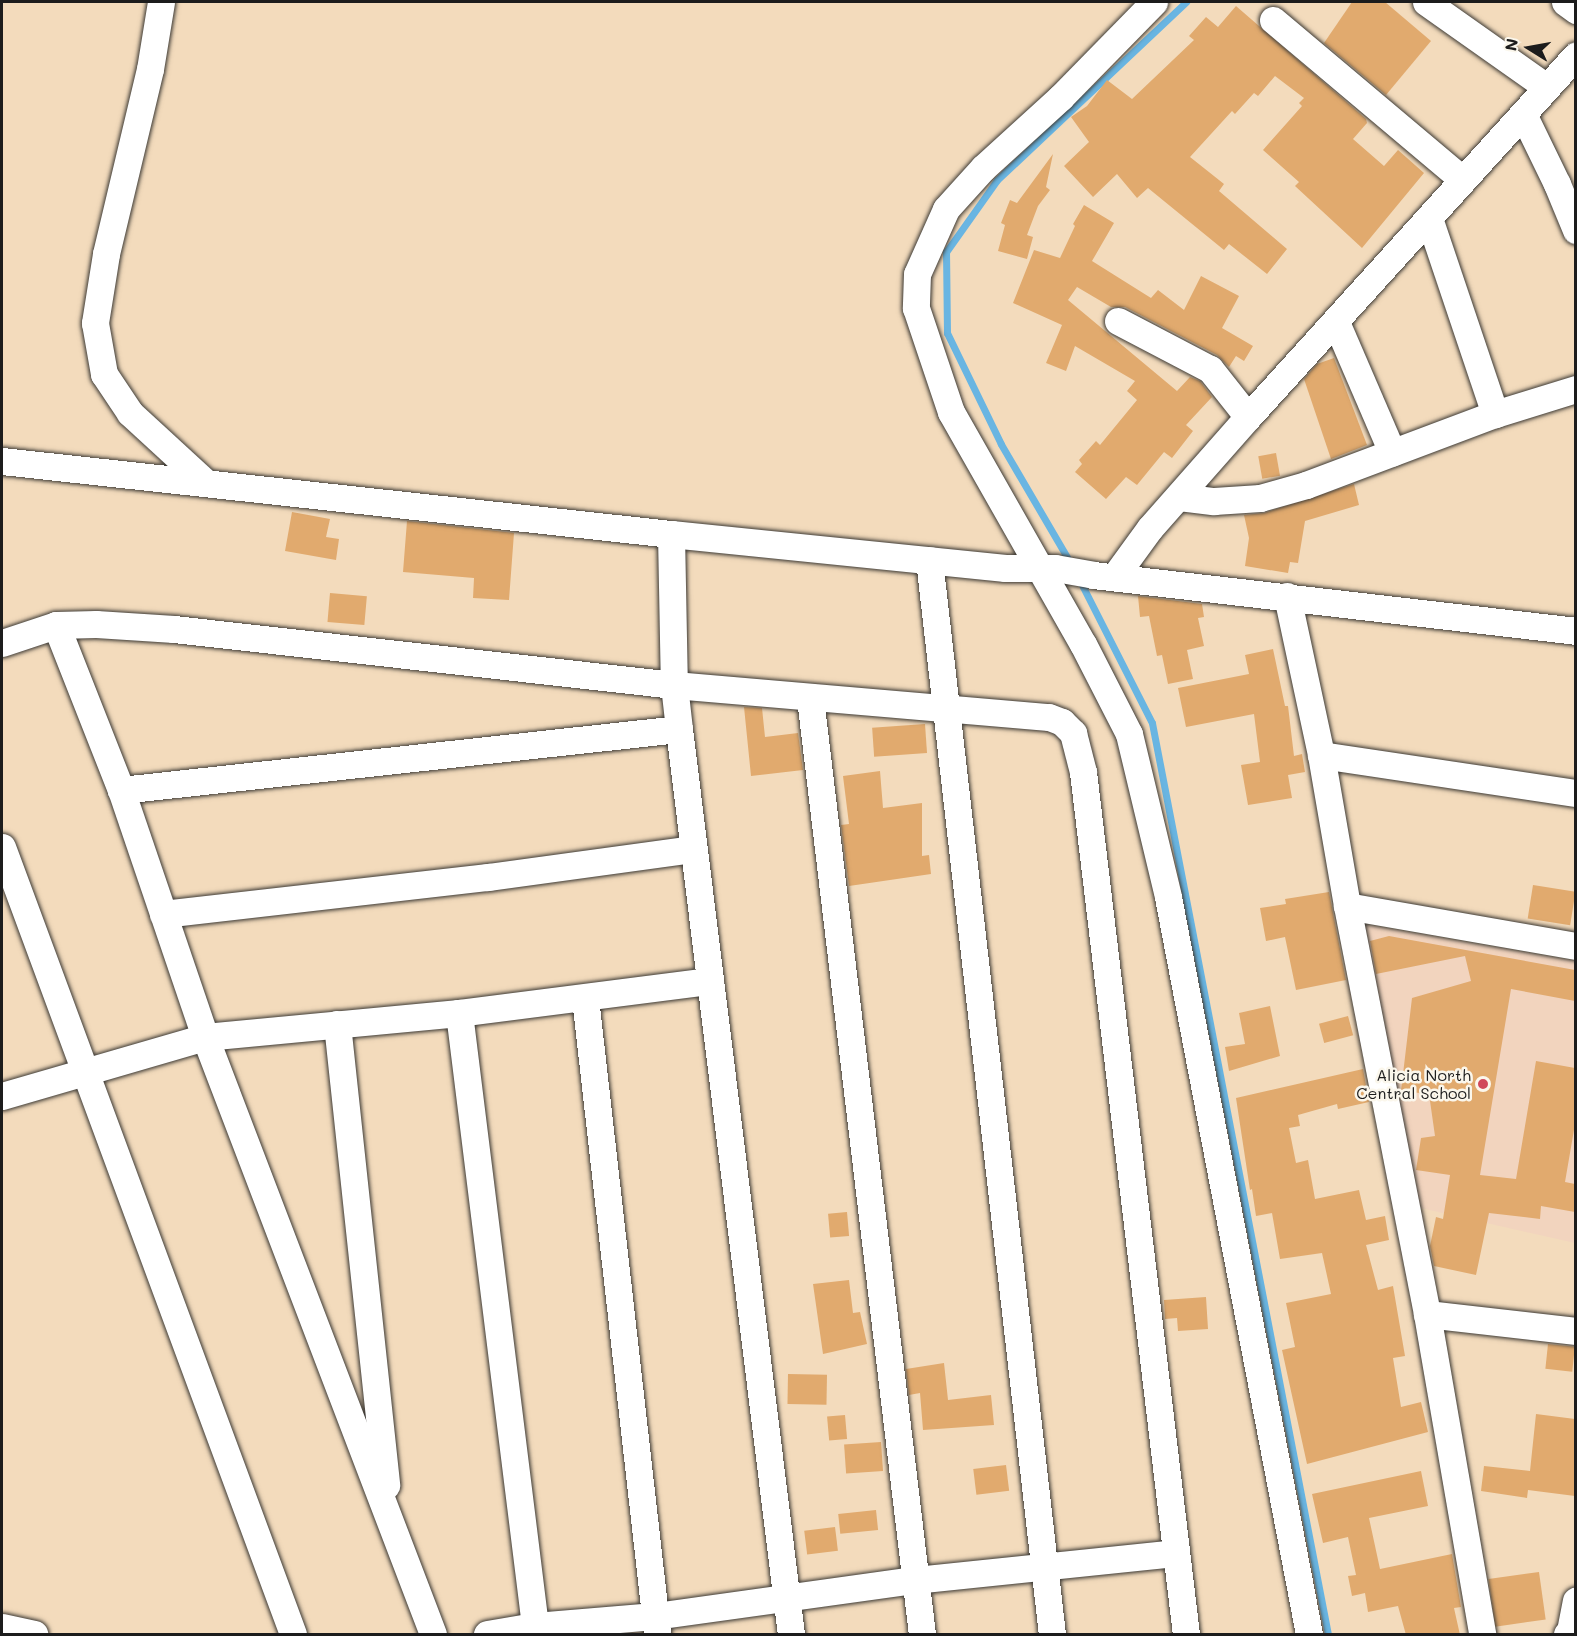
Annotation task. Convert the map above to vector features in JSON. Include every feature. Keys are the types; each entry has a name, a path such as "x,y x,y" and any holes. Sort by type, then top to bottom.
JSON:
{"street":[{"path":"161,2 148,80 106,254 95,323 104,374 130,413 205,482"},
{"path":"1154,2 1061,97 983,168 946,209 929,242 917,274 916,308 951,412 1047,568 1129,735 1168,897 1309,1635"},
{"path":"1426,2 1545,86"},
{"path":"1565,2 1575,10"},
{"path":"1273,20 1463,180"},
{"path":"1104,575 1179,497 1248,417 1575,55"},
{"path":"1523,114 1557,184 1575,230"},
{"path":"1429,218 1495,414"},
{"path":"1118,321 1210,369 1248,417"},
{"path":"1336,322 1392,452"},
{"path":"1179,497 1215,501 1260,498 1306,485 1495,414 1575,389"},
{"path":"2,461 671,534 1005,568 1047,568 1575,631"},
{"path":"671,534 674,685 791,1635"},
{"path":"929,560 1052,1635"},
{"path":"1287,596 1321,755 1347,906 1427,1314 1482,1635"},
{"path":"2,643 56,625 96,624 174,629 674,685 1049,717 1062,722 1073,733 1083,772 1186,1635"},
{"path":"56,625 121,790 205,1037 433,1635"},
{"path":"810,698 922,1635"},
{"path":"121,790 488,748 679,729"},
{"path":"1321,755 1575,793"},
{"path":"2,847 293,1635"},
{"path":"163,914 488,877 693,849"},
{"path":"1347,906 1575,946"},
{"path":"2,1096 205,1037 459,1012 710,981"},
{"path":"585,998 656,1625"},
{"path":"459,1012 535,1626"},
{"path":"337,1024 390,1521"},
{"path":"1427,1314 1575,1331"},
{"path":"487,1635 535,1626 656,1625 788,1596 915,1580 1176,1553"},
{"path":"1567,1635 1575,1601"},
{"path":"2,1627 34,1635"}],"shaded area":[{"name":"Alicia North Central School","path":"1363,924 1575,961 1575,1243 1412,1206"}],"building":[{"path":"1352,2 1385,2 1431,41 1386,95 1324,43"},
{"path":"1236,6 1366,119 1367,123 1353,139 1384,166 1398,150 1424,173 1362,248 1295,186 1299,182 1263,150 1302,106 1299,103 1304,98 1275,76 1258,96 1254,93 1235,114 1232,111 1190,157 1224,184 1219,191 1287,249 1267,274 1229,244 1224,250 1148,188 1137,198 1117,174 1093,197 1064,166 1089,142 1071,117 1087,106 1107,80 1132,99 1194,40 1189,36 1206,17 1218,27"},
{"path":"1053,154 1046,187 1050,190 1038,206 1027,235 1033,237 1027,259 998,251 1005,225 1001,223 1010,200 1017,203"},
{"path":"1084,205 1114,223 1092,261 1151,298 1158,290 1184,310 1201,276 1239,296 1222,328 1253,346 1244,361 1236,356 1229,367 1217,355 1125,307 1111,307 1077,287 1068,300 1177,391 1190,377 1200,381 1212,397 1186,425 1193,431 1172,458 1164,452 1137,485 1126,477 1106,499 1075,472 1082,464 1079,460 1096,441 1100,445 1137,400 1127,391 1135,381 1075,346 1066,371 1046,363 1062,325 1013,303 1034,250 1060,258 1075,226 1073,224"},
{"path":"1334,358 1367,445 1331,459 1304,379 1317,364"},
{"path":"1276,453 1280,476 1262,479 1258,456"},
{"path":"1354,484 1359,505 1305,521 1298,563 1290,562 1288,573 1245,566 1249,538 1244,515 1264,513"},
{"path":"292,512 330,519 326,537 339,539 336,560 285,551"},
{"path":"407,521 514,533 509,600 473,598 474,578 403,572"},
{"path":"330,593 367,596 364,625 327,622"},
{"path":"1138,596 1202,604 1204,617 1198,618 1204,646 1187,650 1193,679 1168,684 1162,655 1157,656 1149,616 1140,617"},
{"path":"1273,649 1285,706 1288,706 1294,756 1302,754 1305,772 1288,775 1292,798 1248,805 1241,765 1260,762 1254,714 1186,727 1178,688 1249,674 1245,655"},
{"path":"744,707 762,708 765,737 798,733 803,770 751,776"},
{"path":"925,724 927,753 874,757 872,728"},
{"path":"880,771 883,808 922,803 922,856 929,855 931,874 849,886 841,825 849,824 843,776"},
{"path":"1533,885 1575,892 1570,925 1528,919"},
{"path":"1329,892 1346,980 1296,990 1285,937 1266,941 1260,908 1286,904 1285,899"},
{"path":"1389,936 1575,970 1575,1001 1511,989 1480,1175 1516,1179 1536,1061 1575,1068 1575,1124 1565,1182 1575,1184 1575,1212 1541,1206 1540,1219 1489,1213 1476,1275 1434,1266 1430,1246 1436,1217 1443,1219 1450,1175 1416,1170 1421,1138 1435,1136 1429,1094 1401,1091 1412,998 1471,981 1465,956 1376,974 1370,941"},
{"path":"1270,1006 1280,1056 1229,1071 1225,1047 1245,1044 1239,1013"},
{"path":"1348,1016 1353,1035 1324,1043 1319,1024"},
{"path":"1363,1069 1369,1102 1338,1109 1337,1104 1298,1115 1300,1126 1289,1128 1296,1163 1308,1160 1315,1199 1359,1190 1366,1220 1385,1216 1389,1240 1366,1245 1378,1290 1393,1286 1405,1356 1393,1358 1401,1407 1421,1402 1428,1432 1307,1464 1282,1350 1295,1347 1286,1303 1331,1294 1322,1253 1280,1259 1272,1213 1256,1216 1236,1098"},
{"path":"847,1212 849,1236 830,1238 828,1214"},
{"path":"849,1280 853,1313 860,1312 867,1344 823,1354 813,1284"},
{"path":"1206,1297 1208,1329 1178,1331 1177,1318 1165,1319 1164,1300"},
{"path":"1548,1344 1575,1347 1572,1372 1545,1369"},
{"path":"944,1363 948,1400 991,1395 994,1425 923,1430 920,1393 909,1395 906,1369"},
{"path":"788,1374 827,1375 826,1405 787,1404"},
{"path":"1536,1414 1575,1419 1575,1496 1528,1490 1527,1498 1481,1491 1484,1466 1530,1471"},
{"path":"845,1415 847,1439 829,1440 827,1417"},
{"path":"881,1442 883,1471 846,1474 844,1445"},
{"path":"1006,1465 1009,1491 976,1495 973,1469"},
{"path":"1421,1471 1428,1506 1369,1518 1380,1569 1452,1554 1461,1607 1454,1608 1460,1635 1406,1635 1398,1606 1368,1612 1365,1593 1352,1596 1348,1576 1356,1575 1348,1537 1323,1543 1312,1494"},
{"path":"876,1510 878,1530 840,1534 838,1514"},
{"path":"835,1527 838,1551 807,1555 804,1531"},
{"path":"1539,1572 1546,1620 1495,1627 1488,1579"}],"waterway":[{"path":"1071,564 1001,444 947,333 946,252 997,180 1186,2"},
{"path":"1079,579 1152,723 1328,1634"}],"place":[{"name":"Alicia North Central School","path":"1483,1084"}]}
